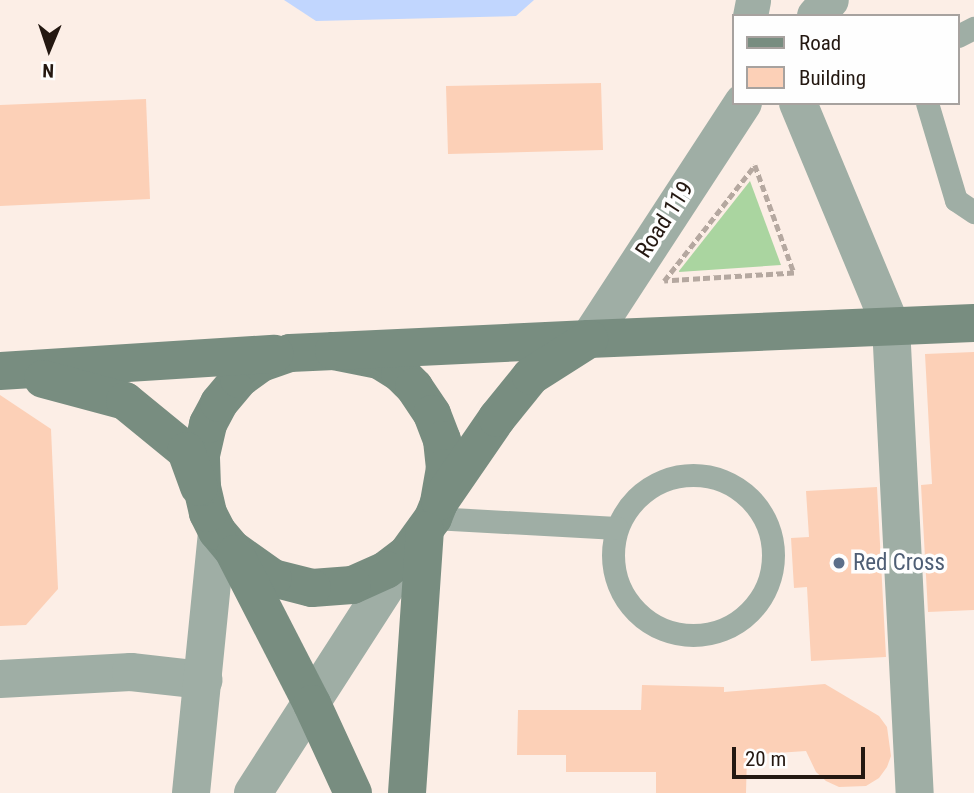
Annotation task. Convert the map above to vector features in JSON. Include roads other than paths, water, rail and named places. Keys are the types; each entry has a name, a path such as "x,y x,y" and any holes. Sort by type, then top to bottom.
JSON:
{"main road":[{"path":"5,371 290,353 974,323"},
{"path":"290,353 261,363 239,379 208,424 201,455 202,487 219,531 273,578 313,588 352,585 386,570 426,527 497,418 531,376 589,339"},
{"path":"334,351 379,360 400,373 414,387 432,414 442,440 445,468 426,527 407,793"},
{"path":"5,371 125,401 186,451 219,531 312,704 353,793"}],"street":[{"path":"818,14 830,0"},
{"path":"799,105 891,326 915,793"},
{"name":"Road 119","path":"589,339 735,106"},
{"path":"253,793 426,527"},
{"path":"191,793 219,531"},
{"path":"0,679 131,672 204,680"}],"lane":[{"path":"928,105 956,200 974,212"},
{"path":"700,475 726,481 748,495 764,515 773,540 774,566 766,591 751,612 730,627 705,635 678,634 654,625 633,608 621,590 614,570 613,548 617,528 630,505 650,488 674,477 700,475"},
{"path":"426,527 617,528"}],"water":[{"path":"284,0 534,0 516,16 316,21"}],"place":[{"name":"Red Cross","path":"839,563"}]}
